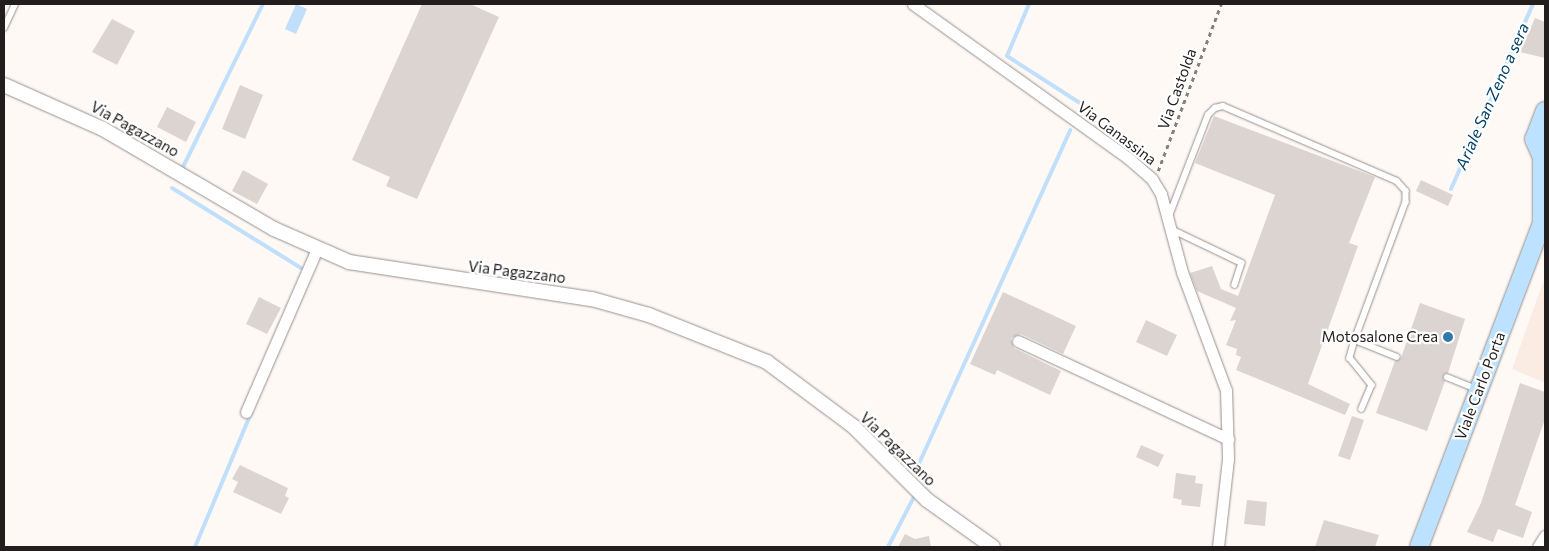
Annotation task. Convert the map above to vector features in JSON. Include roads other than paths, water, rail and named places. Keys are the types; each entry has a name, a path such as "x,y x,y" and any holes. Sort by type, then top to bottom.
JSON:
{"main road":[{"name":"Viale Carlo Porta","path":"1419,547 1543,222 1544,162 1534,139 1536,127 1545,111"}],"street":[{"name":"Via Ganassina","path":"913,4 1087,127 1154,182 1173,230 1182,272 1226,390 1228,439 1218,547"},
{"name":"Via Pagazzano","path":"4,85 103,129 274,229 349,262 393,271 525,286 592,299 649,315 767,362 852,426 927,500 993,547"},
{"path":"246,412 317,249"},
{"path":"1018,341 1228,439"},
{"path":"1538,547 1545,536"}],"lane":[{"path":"4,28 15,4"},
{"path":"1169,218 1208,115 1215,108 1223,106 1397,181 1406,191 1406,202 1350,358 1372,385 1362,408"},
{"path":"1173,230 1242,263 1235,285"},
{"path":"1355,340 1397,357"},
{"path":"1447,377 1479,390"}],"water":[{"path":"296,4 307,9 296,34 285,29"}],"waterway":[{"path":"183,167 263,4"},
{"path":"1029,4 1007,56 1083,105 1081,109"},
{"name":"Ariale San Zeno a sera","path":"1451,189 1533,4"},
{"path":"917,468 1070,130"},
{"path":"172,188 301,268"},
{"path":"195,547 251,413"},
{"path":"888,547 915,495"}],"place":[{"name":"Motosalone Crea","path":"1448,337"}]}
